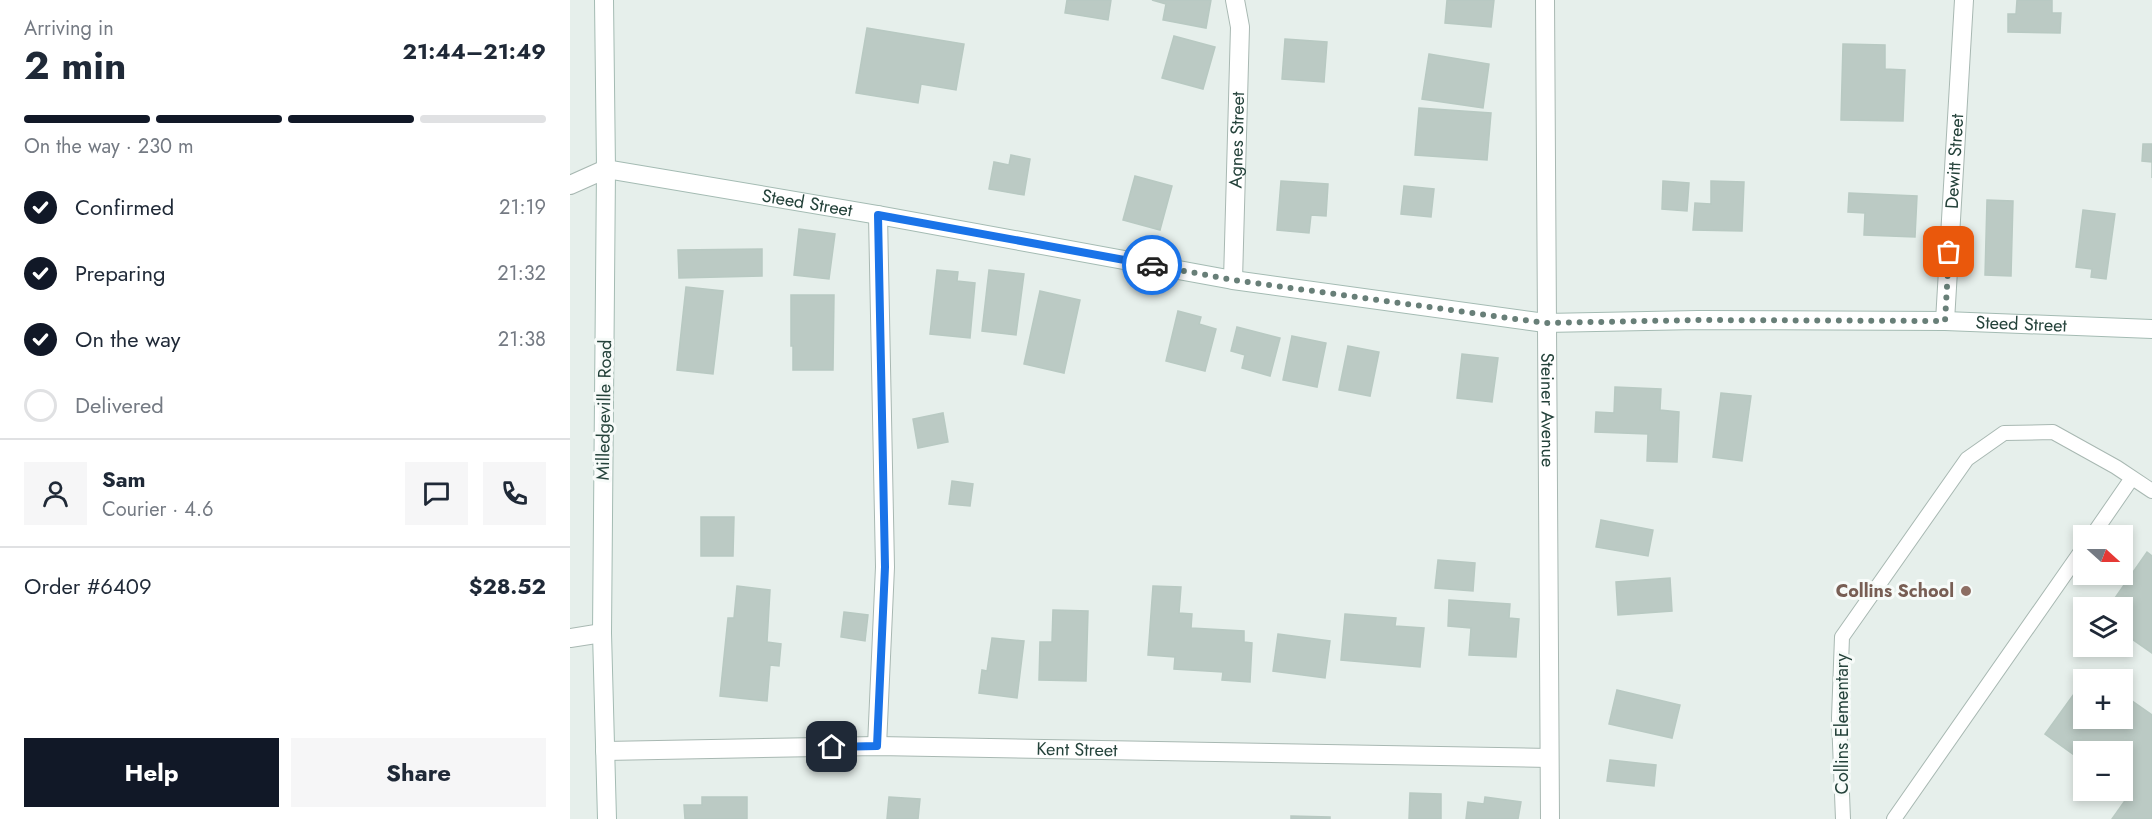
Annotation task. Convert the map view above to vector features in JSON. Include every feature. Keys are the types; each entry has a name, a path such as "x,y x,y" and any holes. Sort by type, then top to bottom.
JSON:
{"street":[{"name":"Milledgeville Road","path":"604,0 606,169 602,633 607,819"},
{"name":"Agnes Street","path":"1233,280 1240,27 1235,0"},
{"name":"Steiner Avenue","path":"1545,0 1545,323 1550,570 1550,819"},
{"name":"Dewitt Street","path":"1945,321 1964,0"},
{"path":"570,185 606,169"},
{"name":"Steed Street","path":"606,169 878,215 1233,280 1545,323 1698,320 1945,321 2152,329"},
{"path":"877,746 885,567 878,215"},
{"path":"570,638 602,633"},
{"name":"Kent Street","path":"605,751 877,746 1549,758"}],"lane":[{"name":"Collins Elementary","path":"1843,819 1839,718 1842,637 1966,459 2004,433 2053,432 2152,491"},
{"path":"2100,525 2132,478"},
{"path":"1894,819 2073,563"}],"building":[{"path":"1067,0 1111,0 1108,20 1065,13"},
{"path":"1152,0 1211,0 1206,28 1163,20 1166,4"},
{"path":"1447,0 1494,0 1491,27 1445,23"},
{"path":"2017,0 2052,0 2052,13 2061,13 2060,33 2008,32 2008,14 2016,14"},
{"path":"867,28 964,44 956,90 921,84 918,103 856,93"},
{"path":"1174,36 1215,47 1203,89 1162,78"},
{"path":"1285,39 1327,42 1324,82 1282,79"},
{"path":"1843,44 1885,45 1885,69 1905,70 1903,121 1841,120"},
{"path":"1429,54 1489,64 1483,108 1422,99"},
{"path":"1419,108 1491,113 1487,160 1415,155"},
{"path":"2143,144 2152,144 2152,162 2142,161"},
{"path":"1011,155 1030,159 1024,195 989,189 994,162 1009,165"},
{"path":"1135,176 1172,186 1160,230 1123,220"},
{"path":"1281,181 1328,184 1326,216 1311,215 1309,233 1277,230"},
{"path":"1663,181 1689,183 1687,211 1662,209"},
{"path":"1711,181 1744,182 1742,231 1693,230 1695,203 1711,204"},
{"path":"1404,186 1434,189 1431,217 1401,214"},
{"path":"1849,193 1917,196 1915,237 1864,235 1865,213 1848,212"},
{"path":"1987,200 2013,201 2011,276 1985,275"},
{"path":"2083,210 2115,214 2106,279 2091,277 2092,269 2076,267"},
{"path":"799,229 835,234 829,279 794,275"},
{"path":"762,249 762,276 679,278 678,250"},
{"path":"937,270 958,272 957,281 975,283 970,338 930,334"},
{"path":"989,270 1024,274 1016,335 982,331"},
{"path":"686,287 723,291 713,374 677,370"},
{"path":"1040,291 1080,300 1064,373 1024,364"},
{"path":"791,295 834,295 833,370 793,370"},
{"path":"1178,311 1201,317 1199,324 1216,329 1205,371 1166,361"},
{"path":"1237,327 1280,338 1270,376 1242,368 1245,355 1231,351"},
{"path":"1292,336 1326,343 1317,387 1283,380"},
{"path":"1348,346 1379,352 1370,396 1339,390"},
{"path":"1462,354 1498,358 1492,402 1457,398"},
{"path":"1615,387 1661,389 1660,410 1679,412 1677,462 1647,461 1648,434 1595,432 1596,412 1614,413"},
{"path":"1721,393 1751,396 1742,461 1713,457"},
{"path":"943,413 948,442 918,448 913,419"},
{"path":"952,481 973,484 970,506 949,504"},
{"path":"701,517 734,517 733,556 701,556"},
{"path":"1601,520 1653,530 1648,556 1596,547"},
{"path":"2147,552 2152,556 2152,653 2133,640 2133,597 2116,597 2124,585 2133,585 2133,572"},
{"path":"1438,560 1475,563 1473,591 1435,588"},
{"path":"1670,578 1672,611 1618,615 1616,582"},
{"path":"737,586 770,590 767,642 781,644 779,666 770,665 767,701 720,696 728,618 734,618"},
{"path":"1153,586 1181,587 1179,613 1192,614 1191,628 1244,631 1244,642 1252,643 1250,682 1222,680 1223,672 1174,669 1175,657 1148,655"},
{"path":"1449,600 1510,604 1509,618 1519,619 1516,657 1469,655 1471,628 1448,626"},
{"path":"1053,610 1088,611 1086,681 1039,680 1040,642 1052,642"},
{"path":"844,612 868,615 865,641 841,637"},
{"path":"1345,614 1396,618 1395,626 1424,628 1420,667 1341,660"},
{"path":"1278,634 1330,641 1325,678 1273,671"},
{"path":"992,638 1024,641 1017,698 979,693 982,670 987,671"},
{"path":"1617,690 1680,705 1672,738 1609,724"},
{"path":"2073,695 2073,729 2133,729 2133,702 2152,715 2152,819 2112,819 2125,801 2133,801 2133,741 2073,741 2073,754 2045,734"},
{"path":"1610,760 1656,765 1654,786 1607,781"},
{"path":"1410,793 1441,794 1441,819 1409,819"},
{"path":"702,797 747,797 747,819 685,819 684,805 702,805"},
{"path":"889,797 920,799 918,819 887,819"},
{"path":"1485,797 1521,802 1518,819 1466,819 1468,802 1484,804"},
{"path":"1291,816 1330,817 1330,819 1291,819"}],"way so far":[{"path":"1152,265 1233,280 1545,323 1698,320 1945,321 1949,252"}],"place":[{"name":"Collins School","path":"1966,591"}],"route":[{"path":"832,747 877,746 885,567 878,215 1152,265"}]}
